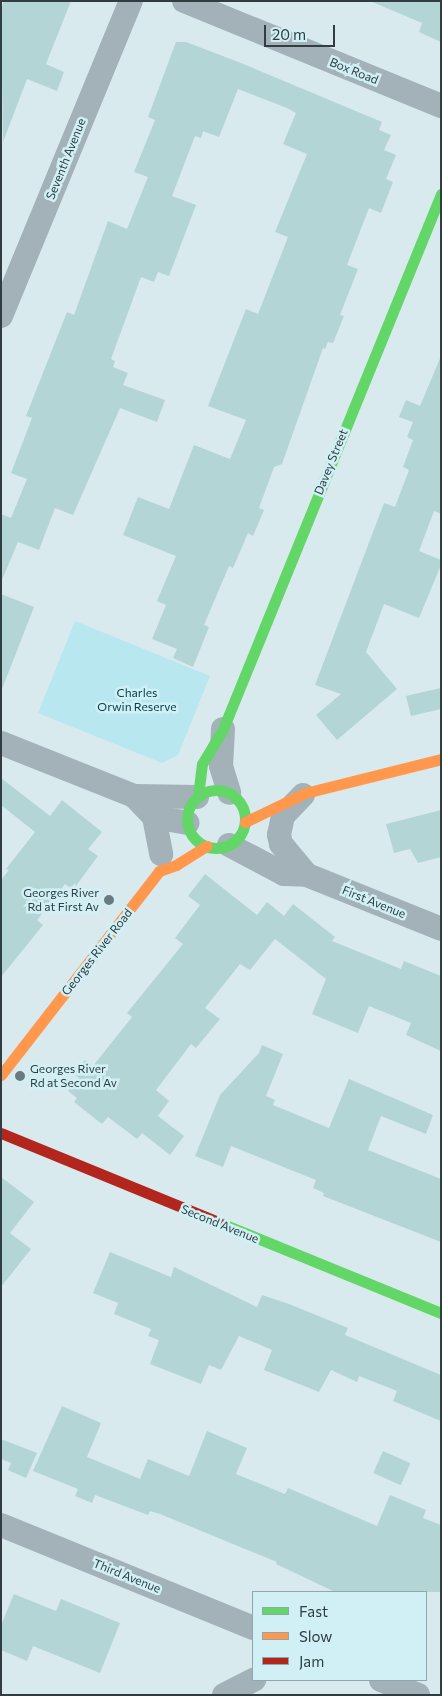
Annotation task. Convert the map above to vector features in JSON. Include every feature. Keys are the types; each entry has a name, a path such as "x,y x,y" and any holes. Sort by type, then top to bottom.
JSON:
{"street":[{"name":"Seventh Avenue","path":"1,316 131,1"},
{"name":"Box Road","path":"184,1 441,106"},
{"name":"Davey Street","path":"175,843 189,809 197,796 198,778 202,764 223,729 441,194"},
{"name":"Davey Street","path":"223,729 221,766 239,797"},
{"path":"1,742 134,796 197,796 216,789 239,797 245,822"},
{"path":"134,796 175,843 176,866 217,845 237,839 245,822 295,791 441,759"},
{"name":"First Avenue","path":"295,791 283,816 278,835 281,844 307,875"},
{"path":"154,817 175,843 217,845"},
{"name":"Georges River Road","path":"1,1075 175,843"},
{"name":"First Avenue","path":"217,845 284,874 307,875 441,929"},
{"name":"Second Avenue","path":"1,1133 441,1313"},
{"name":"Third Avenue","path":"1,1525 252,1628"},
{"path":"224,1695 252,1681"},
{"path":"384,1681 418,1695"}],"green space":[{"name":"Charles Orwin Reserve","path":"75,621 210,676 178,755 162,763 38,713"}],"building":[{"path":"4,1 71,1 46,64 64,72 57,91 27,79 3,142 1,9"},
{"path":"370,1 441,1 441,42 419,32 422,23"},
{"path":"176,42 186,42 241,63 382,122 379,130 391,135 384,150 396,155 386,179 393,182 381,213 369,208 347,265 358,269 340,315 344,316 333,343 328,342 325,349 323,348 282,464 274,467 259,508 264,510 253,536 248,533 233,568 229,566 204,625 209,627 193,667 173,658 177,649 152,639 166,605 157,601 176,556 123,535 138,497 169,509 194,445 230,459 246,420 208,406 246,309 258,314 288,237 275,232 307,154 283,144 296,113 287,108 238,89 219,137 203,131 201,138 195,136 172,196 196,205 169,276 158,272 154,282 141,277 111,359 115,361 113,367 128,373 123,385 165,400 157,422 120,408 73,515 55,508 39,550 18,542 1,582 1,514 11,518 27,479 11,473 32,418 26,416 67,312 74,315 108,221 127,229 148,177 134,172 155,120 148,117"},
{"path":"441,356 441,514 434,511 419,551 441,560 441,565 419,618 384,604 366,652 397,689 337,740 316,715 341,694 315,685 384,503 395,507 409,470 403,467 413,440 407,437 413,422 399,417 406,400 420,406"},
{"path":"1,594 34,607 2,689 1,688"},
{"path":"441,688 441,709 411,716 406,696"},
{"path":"1,778 50,816 62,800 102,832 88,849 98,856 73,890 65,884 37,920 43,925 1,977 1,880 9,870 6,869 35,832 1,805"},
{"path":"441,810 441,857 418,863 410,849 394,853 386,824"},
{"path":"205,874 257,915 267,902 284,916 293,904 335,937 332,941 401,969 404,961 441,976 441,1051 406,1035 411,1023 369,1006 358,1033 312,1014 326,979 275,939 250,970 240,964 205,1008 220,1019 196,1048 191,1044 156,1090 169,1101 158,1116 184,1136 170,1155 142,1133 137,1139 108,1117 102,1124 74,1102 77,1098 68,1091 79,1078 74,1074 85,1060 93,1066 132,1017 127,1013 183,944 175,938 200,905 188,896"},
{"path":"262,1045 283,1054 266,1096 275,1100 273,1105 329,1128 349,1079 433,1115 426,1134 381,1116 368,1150 441,1179 441,1242 323,1196 324,1193 313,1188 316,1180 231,1146 223,1167 195,1156 220,1095 259,1053"},
{"path":"1,1177 34,1202 10,1233 31,1249 1,1287"},
{"path":"110,1252 171,1277 174,1267 257,1307 262,1295 289,1304 348,1328 345,1335 441,1375 441,1421 393,1401 397,1391 359,1376 357,1382 331,1370 319,1392 264,1370 272,1350 239,1336 221,1370 209,1365 201,1384 150,1364 159,1340 148,1336 151,1329 114,1314 118,1303 93,1293"},
{"path":"62,1406 101,1423 87,1457 140,1479 148,1459 189,1476 207,1431 247,1448 236,1474 285,1494 288,1488 377,1526 390,1495 426,1510 423,1518 441,1525 441,1592 333,1591 276,1564 277,1562 160,1514 150,1511 148,1515 95,1495 92,1503 75,1496 78,1489 33,1471"},
{"path":"1,1439 37,1453 26,1478 8,1470 11,1463 1,1459"},
{"path":"383,1451 410,1463 401,1485 373,1473"},
{"path":"14,1594 56,1611 61,1599 120,1623 100,1673 33,1646 27,1661 1,1650 1,1625"}],"traffic: fast":[{"path":"198,796 202,764 223,729 441,194"},
{"path":"216,790 227,792 237,798 243,808 245,819 243,830 237,840 227,846 216,848 205,846 195,840 189,830 187,819 189,808 195,798 205,792 216,790"},
{"path":"218,1222 441,1313"}],"traffic: slow":[{"path":"245,822 305,793 441,759"},
{"path":"1,1075 159,871 176,865 206,846"}],"traffic: jam":[{"path":"1,1133 218,1222"}],"place":[{"name":"Georges River Rd at First Av","path":"109,900"},
{"name":"Georges River Rd at Second Av","path":"20,1076"}]}
